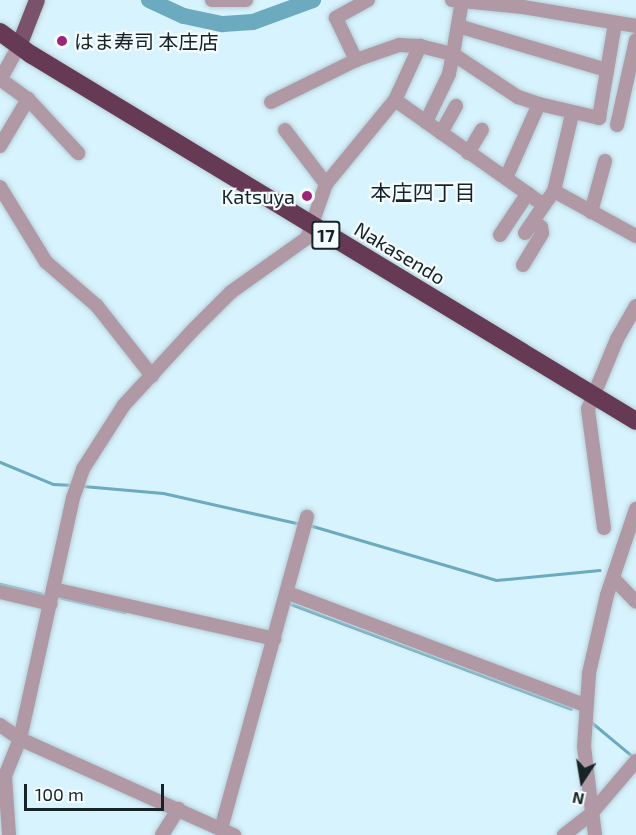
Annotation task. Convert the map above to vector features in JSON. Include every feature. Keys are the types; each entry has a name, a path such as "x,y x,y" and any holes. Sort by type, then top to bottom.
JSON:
{"highway":[{"name":"17","path":"0,32 19,45"},
{"name":"Nakasendo","path":"19,45 311,226 636,421"}],"main road":[{"path":"19,45 37,0"}],"street":[{"path":"212,0 240,0"},
{"path":"356,60 336,18 368,0"},
{"path":"426,122 449,74 458,26 457,1 496,2 636,26"},
{"path":"271,102 356,60 399,45 420,46 453,54 518,97 572,114 599,118 615,23"},
{"path":"458,26 607,70"},
{"path":"617,125 636,40"},
{"path":"19,45 0,80 28,99 78,153"},
{"path":"9,835 5,776 20,739 53,590 84,469 124,405 231,292 306,238 326,184 396,100 420,46"},
{"path":"0,146 28,99"},
{"path":"396,100 544,205"},
{"path":"506,178 539,104"},
{"path":"441,133 456,106"},
{"path":"523,265 542,233 541,227 529,228 554,191 572,114"},
{"path":"285,130 326,184"},
{"path":"468,153 482,130"},
{"path":"591,212 605,161"},
{"path":"0,188 46,262 97,306 152,376"},
{"path":"554,191 636,236"},
{"path":"500,235 528,193"},
{"path":"604,528 587,415 616,339 636,306"},
{"path":"596,835 590,815 585,705 594,645 636,508"},
{"path":"0,724 20,739 228,832 274,639 307,517"},
{"path":"613,578 636,602"},
{"path":"53,590 274,639"},
{"path":"0,592 51,604"},
{"path":"288,593 585,705"},
{"path":"564,835 590,815 636,761"},
{"path":"162,835 178,809"}],"waterway":[{"path":"149,0 184,16 223,24 253,22 313,0"},
{"path":"0,462 53,484 73,485"},
{"path":"83,486 163,493 301,524"},
{"path":"309,525 496,580 600,570"},
{"path":"0,584 47,595"},
{"path":"58,597 124,612"},
{"path":"288,603 571,709"},
{"path":"591,722 633,757"}],"place":[{"name":"はま寿司 本庄店","path":"62,41"},
{"name":"Katsuya","path":"307,196"}],"district":[{"name":"本庄四丁目","path":"423,192"}]}
